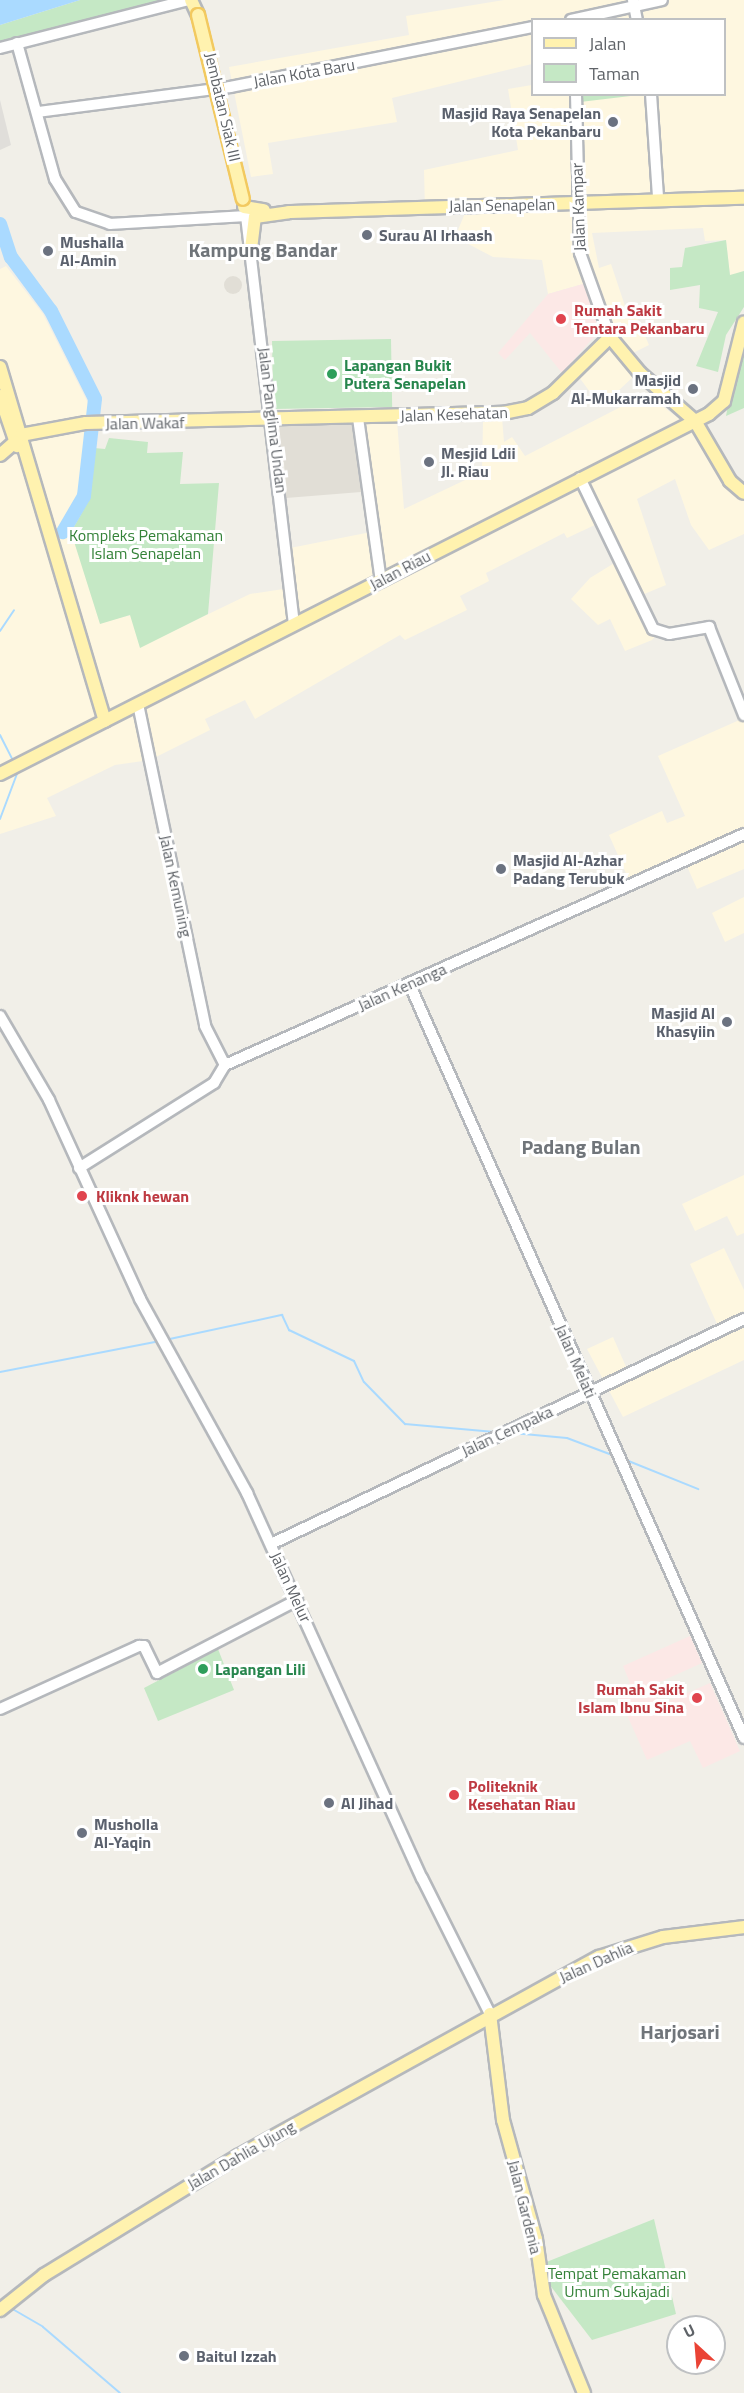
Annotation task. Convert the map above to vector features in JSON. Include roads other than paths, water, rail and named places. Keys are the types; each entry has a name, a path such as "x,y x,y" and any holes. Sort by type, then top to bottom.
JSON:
{"main road":[{"name":"Jembatan Siak III","path":"190,0 211,50 249,210"},
{"name":"Jalan Senapelan","path":"249,210 289,212 658,198 744,198"},
{"path":"249,210 253,220 251,249"},
{"name":"Jalan Riau","path":"0,774 695,421 724,401 744,322"},
{"name":"Jalan Kesehatan","path":"270,420 358,418 528,408 553,393 610,337"},
{"name":"Jalan Kampar","path":"610,337 640,373 695,421 730,481 744,494"},
{"path":"0,368 18,438 105,721"},
{"path":"0,396 18,438"},
{"name":"Jalan Wakaf","path":"18,438 86,423 270,420"},
{"path":"0,455 18,438"},
{"name":"Jalan Dahlia","path":"490,2014 622,1948 663,1936 744,1927"},
{"name":"Jalan Dahlia Ujung","path":"5,2307 44,2275 188,2186 490,2014"},
{"name":"Jalan Gardenia","path":"490,2014 503,2120 536,2239 544,2295 584,2393"}],"street":[{"path":"0,48 190,0"},
{"path":"578,18 634,3 662,0"},
{"path":"634,3 637,18"},
{"name":"Jalan Kota Baru","path":"38,112 252,83 531,27"},
{"path":"17,43 55,179 76,212 110,224 249,210"},
{"name":"Jalan Kampar","path":"576,96 577,202 582,268 610,337"},
{"path":"651,96 658,198"},
{"name":"Jalan Panglima Undan","path":"251,249 294,623"},
{"path":"358,418 381,581"},
{"path":"580,478 653,629 669,634 709,627 744,715"},
{"name":"Jalan Kemuning","path":"138,704 206,1026 225,1065"},
{"name":"Jalan Kenanga","path":"79,1168 214,1083 225,1065 744,834"},
{"name":"Jalan Melati","path":"409,983 620,1463 744,1738"},
{"name":"Jalan Melur","path":"0,1016 49,1100 79,1168 163,1342 271,1544 422,1878 490,2014"},
{"name":"Jalan Cempaka","path":"271,1544 744,1319"},
{"path":"0,1709 138,1646 144,1646 157,1672 297,1600"}],"water":[{"path":"0,0 80,0 0,25"}],"waterway":[{"path":"0,224 11,257 51,311 95,399 84,496 63,532"},
{"path":"0,631 14,610"},
{"path":"0,735 14,763"},
{"path":"0,819 18,771"},
{"path":"165,1340 282,1315 289,1330 354,1361 364,1382 405,1424 495,1432"},
{"path":"0,1372 160,1341"},
{"path":"513,1433 567,1438 615,1456"},
{"path":"626,1460 698,1489"},
{"path":"9,2307 43,2327 120,2393"}],"place":[{"name":"Masjid Raya Senapelan Kota Pekanbaru","path":"613,122"},
{"name":"Surau Al Irhaash","path":"367,235"},
{"name":"Mushalla Al-Amin","path":"48,251"},
{"name":"Rumah Sakit Tentara Pekanbaru","path":"561,319"},
{"name":"Lapangan Bukit Putera Senapelan","path":"332,374"},
{"name":"Masjid Al-Mukarramah","path":"693,389"},
{"name":"Mesjid Ldii Jl. Riau","path":"429,462"},
{"name":"Masjid Al-Azhar Padang Terubuk","path":"501,869"},
{"name":"Masjid Al Khasyiin","path":"727,1022"},
{"name":"Kliknk hewan","path":"82,1196"},
{"name":"Lapangan Lili","path":"203,1669"},
{"name":"Rumah Sakit Islam Ibnu Sina","path":"697,1698"},
{"name":"Politeknik Kesehatan Riau","path":"454,1795"},
{"name":"Al Jihad","path":"329,1803"},
{"name":"Musholla Al-Yaqin","path":"82,1833"},
{"name":"Baitul Izzah","path":"184,2356"}],"district":[{"name":"Kampung Bandar","path":"263,249"},
{"name":"Padang Bulan","path":"581,1146"},
{"name":"Harjosari","path":"680,2031"}],"park label":[{"name":"Kompleks Pemakaman Islam Senapelan","path":"146,544"},
{"name":"Tempat Pemakaman Umum Sukajadi","path":"617,2282"}]}
